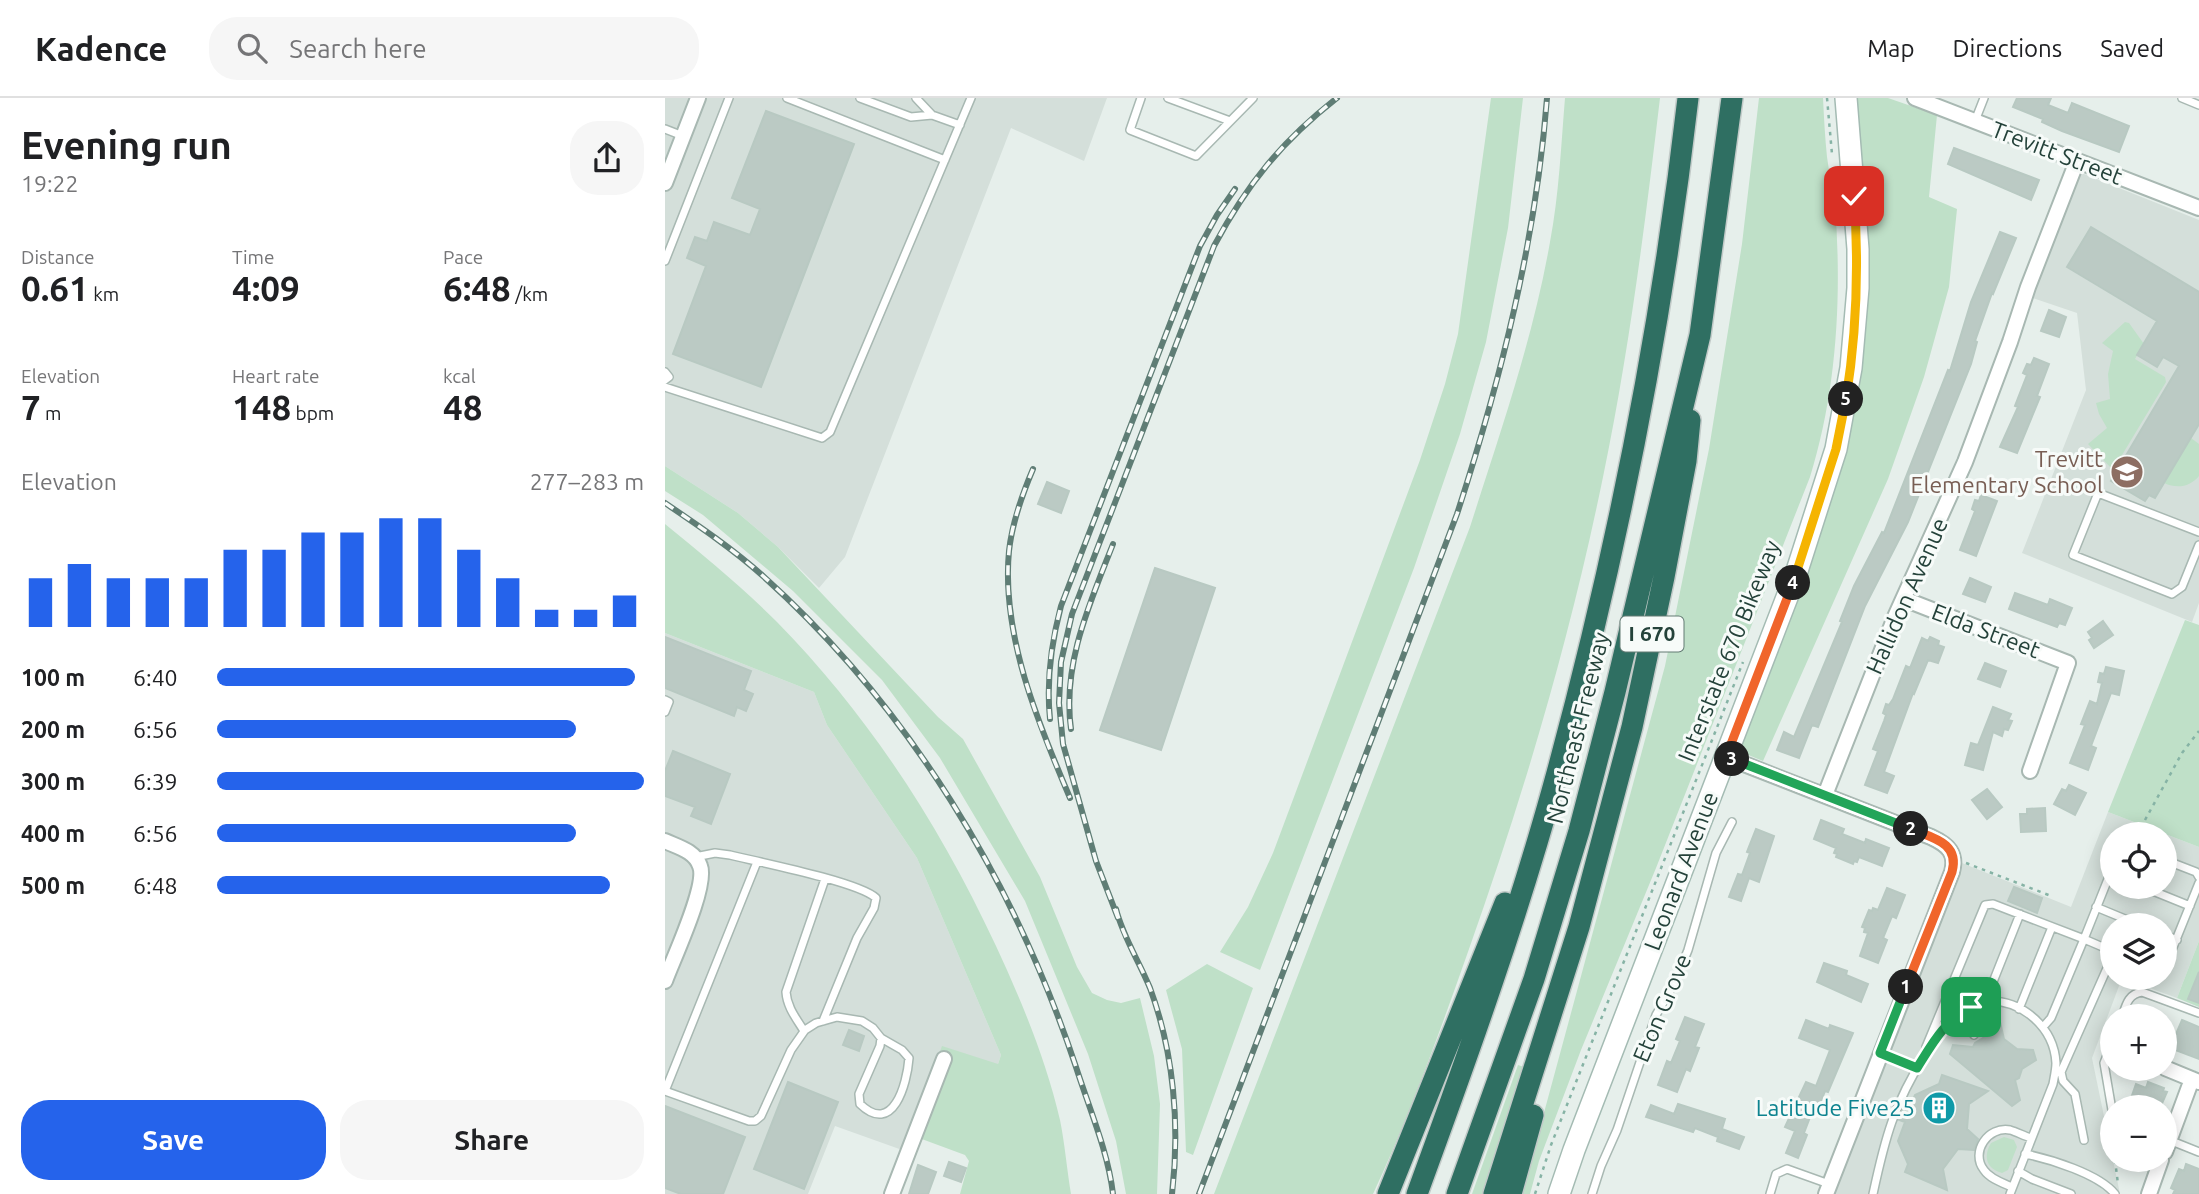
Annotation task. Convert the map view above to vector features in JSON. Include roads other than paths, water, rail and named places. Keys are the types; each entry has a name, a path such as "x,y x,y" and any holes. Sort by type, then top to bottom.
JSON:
{"highway":[{"name":"Northeast Freeway","path":"1417,1194 1468,1055 1515,914 1557,774 1598,613 1645,388 1664,276 1688,98"},
{"name":"Northeast Freeway","path":"1457,1194 1534,979 1579,831 1615,692 1699,335 1732,98"},
{"name":"I 670","path":"1494,1194 1579,927 1632,727 1686,461 1699,335"},
{"path":"1388,1194 1557,774"},
{"path":"1511,1194 1562,1014 1579,927"}],"street":[{"path":"665,183 698,98"},
{"name":"Leonard Avenue","path":"1559,1194 1801,562 1829,475 1843,418 1855,335 1858,275 1846,98"},
{"name":"Trevitt Street","path":"1915,98 2199,208"},
{"name":"Hallidon Avenue","path":"1825,795 1904,599 1961,473 2077,161"},
{"name":"Elda Street","path":"1904,599 2069,663 2030,771"},
{"path":"1726,757 1943,842 1953,856 1952,872 1827,1189"},
{"path":"665,841 679,847 698,862 698,893 669,958 665,981"},
{"path":"892,1194 944,1059"},
{"path":"2177,1073 2196,1080 2177,1120"},
{"name":"Leonard Avenue","path":"1552,1194 1574,1150"},
{"path":"2148,1194 2156,1172"}],"lane":[{"path":"665,261 729,98"},
{"path":"786,98 945,160"},
{"path":"860,98 911,117 932,116 960,125"},
{"path":"916,98 932,116"},
{"path":"665,387 822,438 830,432 971,98"},
{"path":"1141,98 1130,130 1196,156 1253,98"},
{"path":"1168,98 1230,121"},
{"path":"1975,121 1984,98"},
{"path":"2182,98 2199,105"},
{"path":"665,129 683,136"},
{"path":"665,372 669,377 665,380"},
{"path":"2199,532 2098,493 2073,555 2172,594 2182,587 2199,545"},
{"path":"665,700 669,702 665,712"},
{"name":"Eton Grove","path":"1592,1194 1656,1015 1675,982 1688,950 1716,853 1731,822"},
{"path":"698,862 715,853 825,879 870,892 876,898 874,908 862,928 823,1021"},
{"path":"757,862 665,1091 755,1121 761,1116 782,1065 804,1031 837,1017 862,1021 909,1058 903,1089 895,1106 888,1113 866,1111 860,1104 859,1094 881,1038"},
{"path":"2177,865 2196,872 2199,877"},
{"path":"804,1031 786,1000 786,992 825,879"},
{"path":"2177,940 2199,883"},
{"path":"2043,1027 2051,1018 2101,899"},
{"path":"2173,899 2190,906"},
{"path":"1917,1068 1985,905 1993,904 2100,946"},
{"path":"2097,908 2110,913"},
{"path":"1986,1002 2020,914"},
{"path":"2019,1009 2052,927"},
{"path":"2084,1140 2075,1094 2063,1081 2061,1072 2100,984"},
{"path":"2127,1004 2134,993 2142,992 2175,1004"},
{"path":"1871,1194 1893,1114 1917,1068 1942,1028 1959,1014 1986,1002 2019,1009 2039,1021 2054,1051 2056,1066 2053,1084 2011,1190 1984,1170 1980,1163 1980,1146 1991,1134 1999,1130 2010,1130 2031,1138"},
{"path":"2177,1005 2199,1013"},
{"path":"1959,1014 1974,1035"},
{"path":"1880,1053 1917,1068"},
{"path":"2177,1146 2199,1152"},
{"path":"2025,1154 2040,1157 2102,1182 2118,1194"},
{"path":"1770,1194 1776,1174 1787,1169 1827,1189"},
{"path":"2018,1171 2071,1194"}],"railway":[{"path":"1118,918 1096,861 1063,744 1059,703 1061,662 1072,614 1214,246 1239,203 1267,165 1299,131 1337,98"},
{"path":"1199,1194 1457,514 1488,412 1514,309 1534,204 1547,98"},
{"path":"1050,719 1050,662 1061,606 1200,246 1235,189"},
{"path":"1033,469 1018,509 1010,541 1008,582 1011,614 1025,678 1070,798"},
{"path":"665,503 752,566 816,627 865,682 910,740 951,801 988,864 1051,998 1098,1130 1113,1194"},
{"path":"1071,729 1069,705 1074,657 1087,611 1113,544"},
{"path":"1116,909 1150,988 1165,1038 1175,1116 1172,1194"}],"place":[{"name":"Trevitt Elementary School","path":"2127,472"},
{"name":"Latitude Five25","path":"1939,1108"}]}
